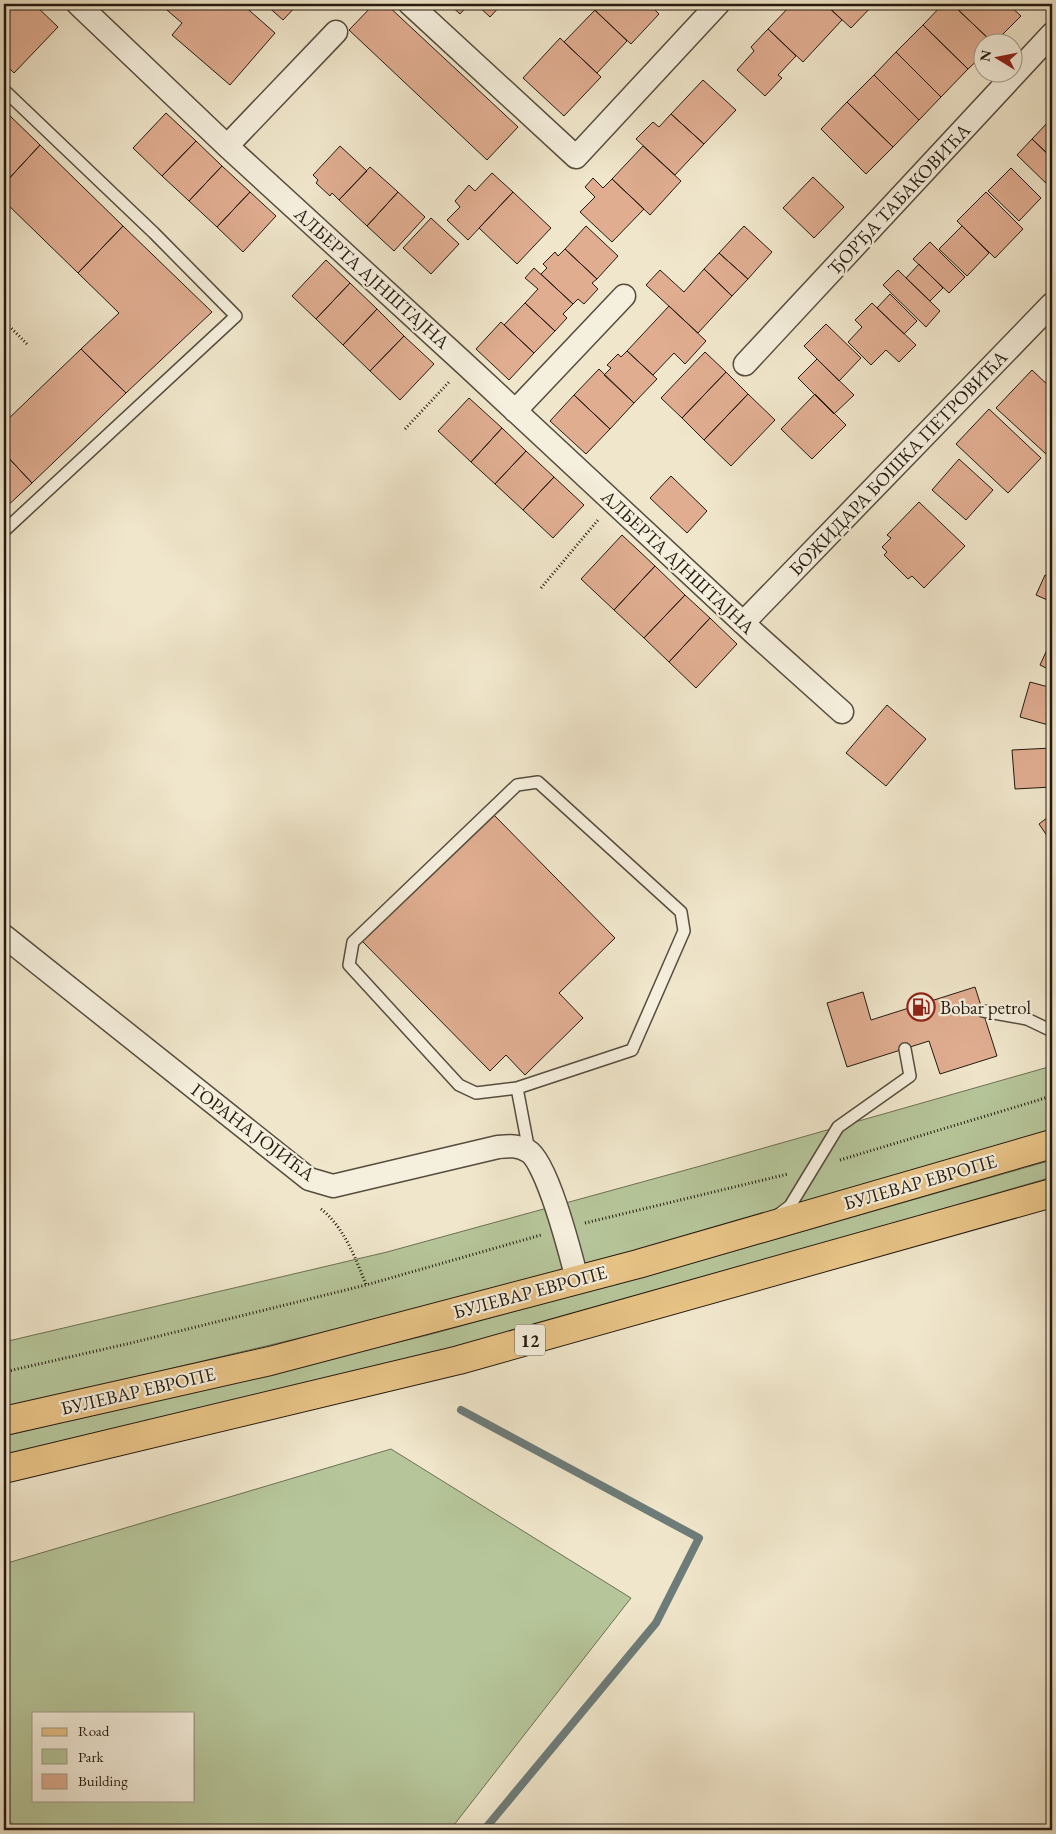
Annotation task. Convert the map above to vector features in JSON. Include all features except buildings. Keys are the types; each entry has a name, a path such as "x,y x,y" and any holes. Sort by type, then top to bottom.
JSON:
{"main road":[{"name":"БУЛЕВАР ЕВРОПЕ","path":"4,1421 270,1361 638,1264 1052,1144"},
{"name":"12","path":"4,1469 459,1360 1052,1193"}],"street":[{"name":"АЛБЕРТА АЈНШТАЈНА","path":"78,4 227,146 842,712"},
{"path":"410,4 576,157 718,4"},
{"path":"227,146 336,32"},
{"name":"ЂОРЂА ТАБАКОВИЋА","path":"745,364 1052,34"},
{"path":"515,411 624,296"},
{"name":"БОЖИДАРА БОШКА ПЕТРОВИЋА","path":"743,622 1052,304"},
{"name":"ГОРАНА ЈОЈИЋА","path":"4,936 309,1179 333,1186 498,1147 514,1146 529,1151"},
{"path":"529,1151 535,1158 554,1199 577,1279"}],"lane":[{"path":"4,90 154,233 236,316 4,531"},
{"path":"538,782 681,912 684,931 632,1050 517,1088 476,1093 459,1085 349,966 353,942 517,785 538,782"},
{"path":"983,1011 1027,1019 1052,1031"},
{"path":"758,1229 790,1206 838,1127 910,1076 905,1049"},
{"path":"517,1088 529,1151"}],"path":[{"path":"4,321 28,345"},
{"path":"406,429 466,364"},
{"path":"541,588 613,502"},
{"path":"4,1372 140,1341 366,1285 563,1228 814,1168 1052,1096"}],"green space":[{"path":"1052,1066 1052,1132 614,1257 380,1319 4,1408 4,1342 387,1252 704,1165"},
{"path":"1052,1160 1052,1177 620,1303 428,1354 4,1455 4,1436 428,1335 724,1254"},
{"path":"391,1449 631,1598 450,1830 18,1830 4,1815 4,1564"}],"waterway":[{"path":"461,1410 699,1538 656,1623 484,1830"}],"place":[{"name":"Bobar petrol","path":"921,1007"}]}
